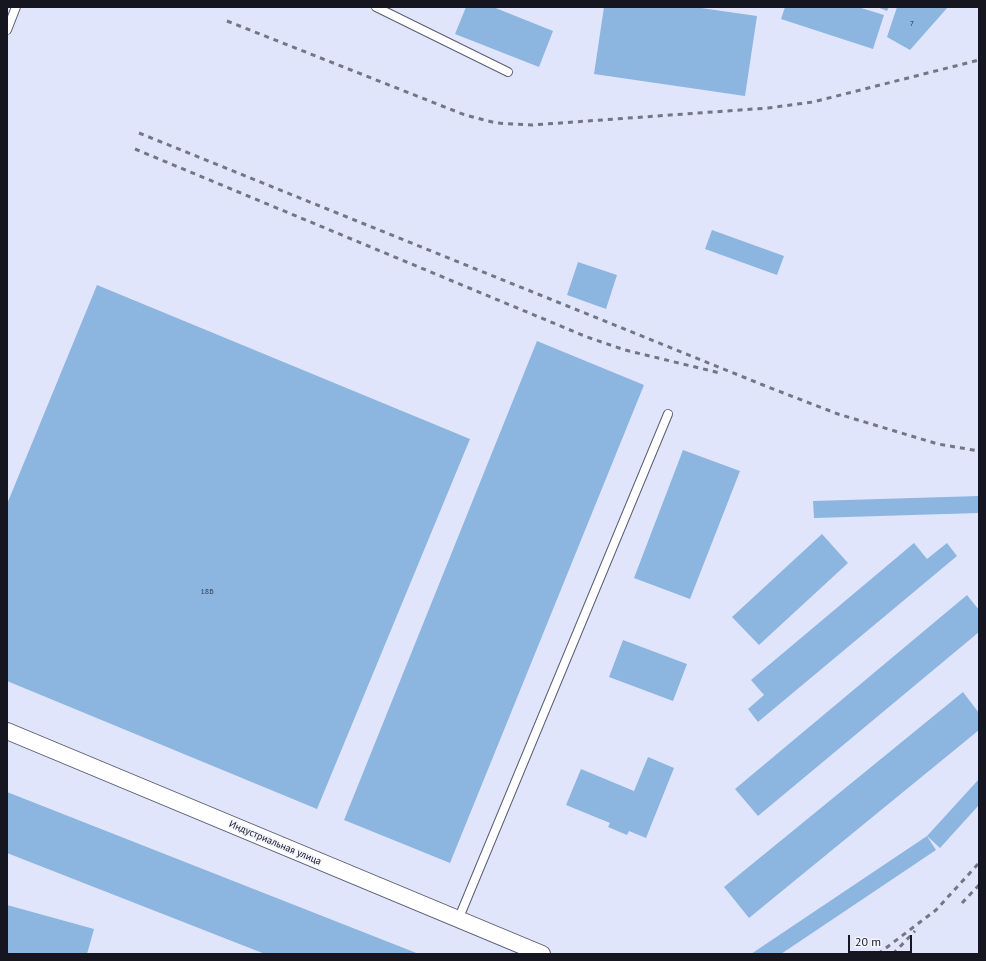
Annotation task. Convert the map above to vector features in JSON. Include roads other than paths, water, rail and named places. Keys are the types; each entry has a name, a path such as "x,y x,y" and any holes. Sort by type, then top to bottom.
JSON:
{"street":[{"name":"Индустриальная улица","path":"7,730 542,954"}],"lane":[{"path":"7,30 16,7"},
{"path":"376,7 508,72"},
{"path":"458,920 668,414"}],"railway":[{"path":"227,21 465,115 496,123 532,125 768,108 813,102 979,60"},
{"path":"139,133 838,414 938,444 979,451"},
{"path":"135,149 587,337 625,350 720,373"},
{"path":"878,954 936,910 979,863"},
{"path":"962,903 979,885"},
{"path":"893,954 915,931"}]}
